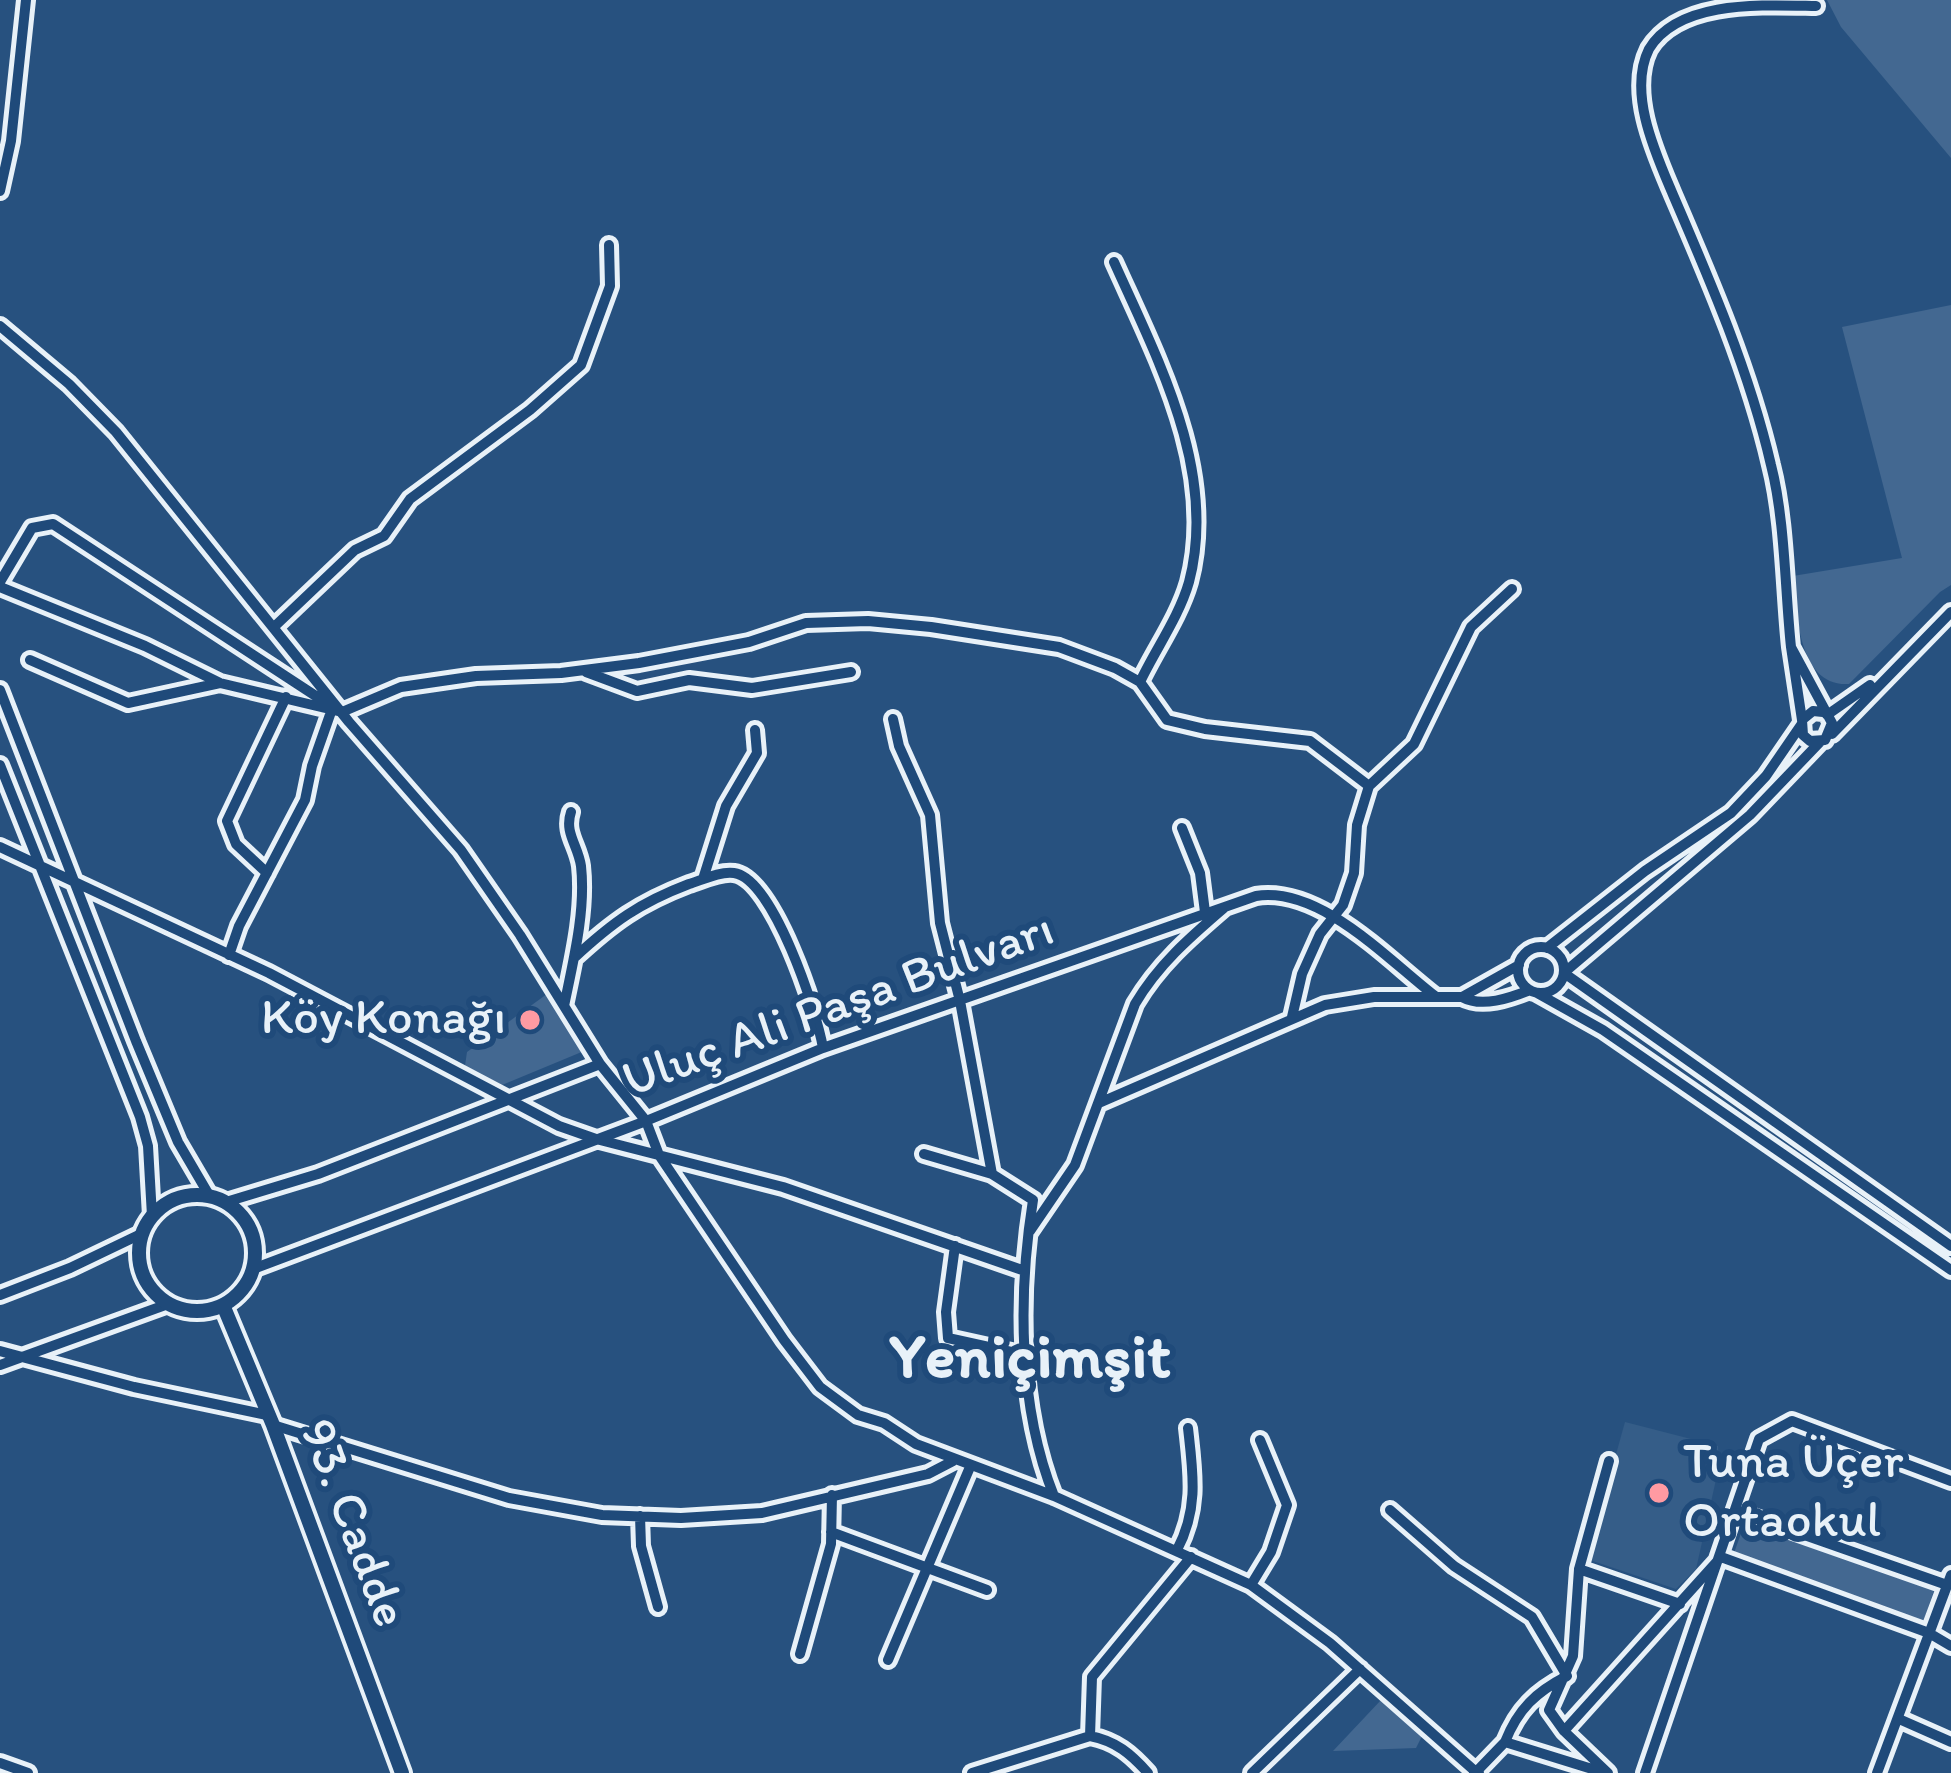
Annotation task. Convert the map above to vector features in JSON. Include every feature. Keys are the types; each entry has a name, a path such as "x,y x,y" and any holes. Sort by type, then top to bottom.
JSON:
{"main road":[{"path":"223,1305 195,1312 168,1304 148,1285 140,1268 142,1233 152,1216 173,1199 209,1196 226,1202 251,1230 253,1269"},
{"name":"Uluç Ali Paşa Bulvarı","path":"223,1305 245,1286 253,1269"},
{"name":"93. Cadde","path":"223,1305 402,1773"}],"street":[{"path":"0,191 11,141 26,0"},
{"path":"1816,6 1713,4 1688,13 1654,39 1641,76 1647,122 1714,290 1772,467 1801,722 1806,739 1825,740"},
{"path":"274,627 355,550 384,536 410,499 530,410 581,365 610,286 609,245"},
{"path":"1114,262 1181,425 1195,484 1189,582 1140,682"},
{"path":"0,326 69,384 116,432 337,710 461,850 601,1064 646,1120 659,1155 820,1387 858,1415 884,1423 953,1461 1054,1496 1251,1585 1360,1669 1476,1773 1505,1742 1536,1691 1567,1676"},
{"path":"337,710 53,524 32,529 0,585 220,683 337,710 401,687 476,676 583,670 749,642 806,623 868,621 1059,647 1140,682 1167,720 1310,741 1369,786"},
{"path":"1292,1017 1302,974 1319,934 1343,905 1354,873 1357,825 1369,786 1414,744 1472,627 1512,589"},
{"path":"1099,1103 1325,1005 1374,997 1462,997 1471,1002 1556,988 1565,972 1750,814 1951,612"},
{"path":"1791,647 1832,723 1825,740"},
{"path":"30,660 128,704 220,683"},
{"path":"583,670 637,692 689,680 752,688 851,673"},
{"path":"1547,948 1645,871 1731,813 1766,776 1813,711 1825,713 1888,673"},
{"path":"0,690 178,1142 209,1196"},
{"path":"267,873 236,844 227,821 286,697"},
{"path":"229,955 239,926 305,800 312,766 337,710"},
{"path":"893,719 908,770 930,815 940,923 960,1001 992,1174"},
{"path":"703,879 726,806 757,753 755,730"},
{"path":"0,765 140,1117 148,1146 152,1216"},
{"path":"564,1006 574,958 581,865 566,827 571,812"},
{"path":"1182,828 1201,873 1205,912"},
{"path":"0,847 312,994 559,1126 783,1186 1025,1271"},
{"path":"574,958 613,922 645,901 703,879 738,874 775,916 805,980 824,1048"},
{"name":"Uluç Ali Paşa Bulvarı","path":"253,1269 824,1048 1229,903 1285,894 1334,917 1435,996"},
{"path":"1028,1234 1075,1166 1135,1004 1149,980 1176,949 1229,903"},
{"path":"1462,997 1496,981 1533,948 1547,948 1559,956 1565,972 1951,1246"},
{"path":"1519,964 1520,979 1533,991 1603,1030 1951,1270"},
{"name":"Uluç Ali Paşa Bulvarı","path":"226,1202 318,1174 601,1064"},
{"path":"924,1154 992,1174 1033,1200 1022,1318 1028,1384 1054,1496"},
{"path":"0,1295 142,1233"},
{"path":"955,1246 946,1312 948,1338 1025,1355"},
{"path":"0,1365 168,1304"},
{"path":"0,1351 270,1420 509,1498 602,1515 762,1513 928,1474 953,1461"},
{"path":"1645,1773 1759,1439 1792,1421 1951,1481"},
{"path":"1177,1550 1196,1498 1188,1428"},
{"path":"1251,1585 1271,1552 1287,1505 1260,1440"},
{"path":"1606,1773 1549,1710 1573,1656 1579,1569 1609,1461"},
{"path":"888,1660 970,1467"},
{"path":"800,1654 831,1532 832,1496"},
{"path":"1390,1510 1454,1566 1532,1617 1567,1676"},
{"path":"1736,1510 1949,1580 1877,1773"},
{"path":"640,1516 640,1546 658,1607"},
{"path":"831,1532 987,1590"},
{"path":"1090,1736 1092,1677 1191,1557"},
{"path":"1564,1731 1721,1557"},
{"path":"1721,1557 1929,1633 1951,1646"},
{"path":"1579,1569 1680,1604"},
{"path":"1252,1773 1360,1669"},
{"path":"1899,1719 1951,1742"},
{"path":"972,1773 1005,1769 1090,1736 1107,1739 1129,1752 1148,1773"},
{"path":"1505,1742 1606,1773"},
{"path":"0,1763 28,1773"}],"shaded area":[{"path":"1827,0 1951,0 1951,158 1841,27"},
{"path":"1951,305 1951,585 1849,684 1832,682 1819,674 1803,645 1793,576 1902,558 1842,327"},
{"path":"547,994 584,1051 502,1085 465,1066 467,1052"},
{"name":"Tuna Üçer Ortaokul","path":"1625,1422 1718,1446 1719,1466 1696,1569 1676,1589 1587,1559"},
{"path":"1745,1522 1935,1588 1923,1622 1733,1556"},
{"path":"1382,1699 1423,1734 1416,1748 1333,1751"}],"place":[{"name":"Köy Konağı","path":"530,1020"},
{"name":"Tuna Üçer Ortaokul","path":"1659,1493"}],"district":[{"name":"Yeniçimşit","path":"1030,1361"}]}
